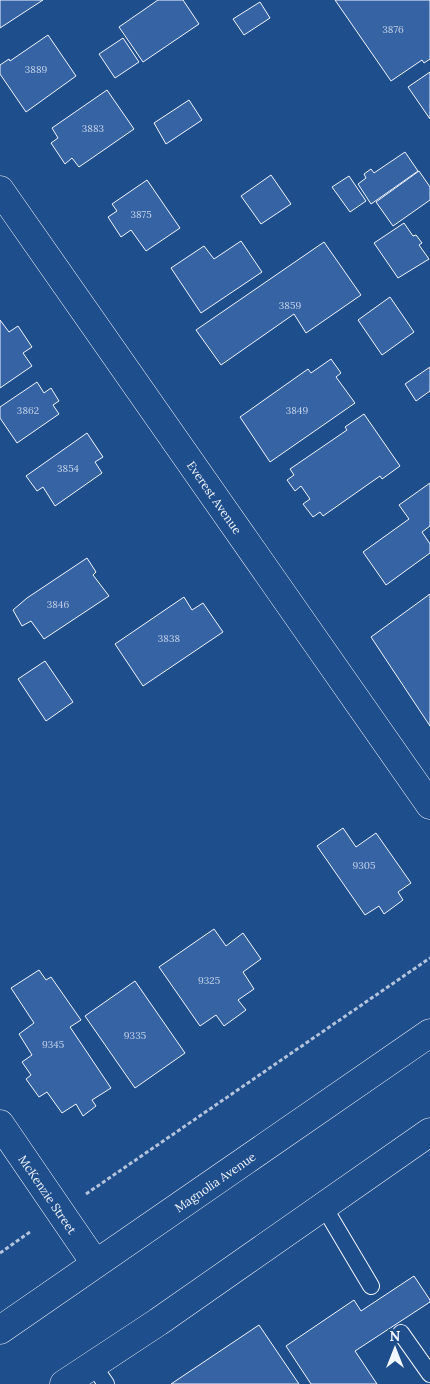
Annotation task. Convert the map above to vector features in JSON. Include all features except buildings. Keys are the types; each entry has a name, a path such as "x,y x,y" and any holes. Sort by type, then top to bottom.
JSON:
{"main road":[{"name":"Everest Avenue","path":"0,190 427,794"},
{"name":"Magnolia Avenue","path":"0,1330 430,1033"},
{"name":"McKenzie Street","path":"0,1124 95,1263"},
{"path":"64,1384 99,1374 158,1322 430,1132"}],"lane":[{"path":"324,1207 371,1286"},
{"path":"402,1332 430,1374"}],"path":[{"path":"81,1197 430,958"},
{"path":"0,1253 30,1232"}]}
